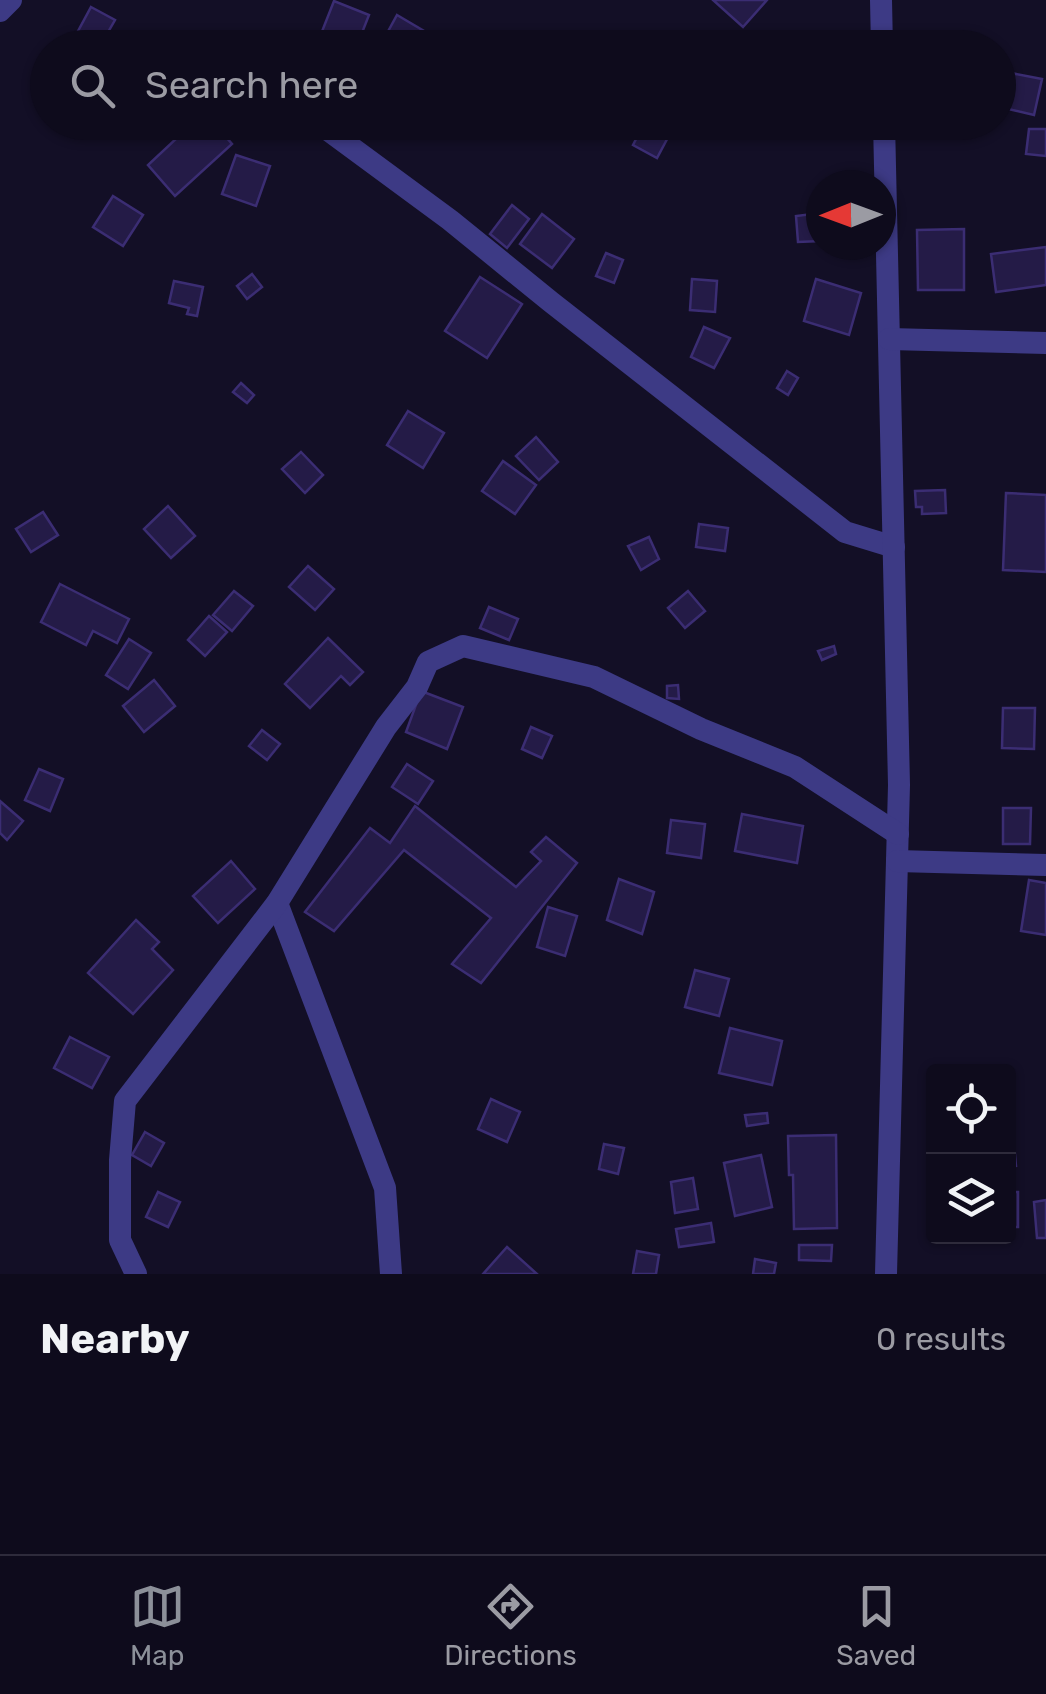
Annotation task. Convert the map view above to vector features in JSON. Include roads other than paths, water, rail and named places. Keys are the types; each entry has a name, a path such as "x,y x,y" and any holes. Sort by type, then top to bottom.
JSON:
{"street":[{"path":"0,11 11,0"},
{"path":"881,0 882,30"},
{"path":"341,140 450,220 845,532 894,547"},
{"path":"884,140 898,834 886,1274"},
{"path":"889,339 1046,344"},
{"path":"136,1274 120,1240 125,1101 277,903 386,727 418,686 428,662 463,646 594,677 701,729 794,766 898,834"},
{"path":"897,861 1046,865"},
{"path":"277,903 385,1188 391,1274"}]}
